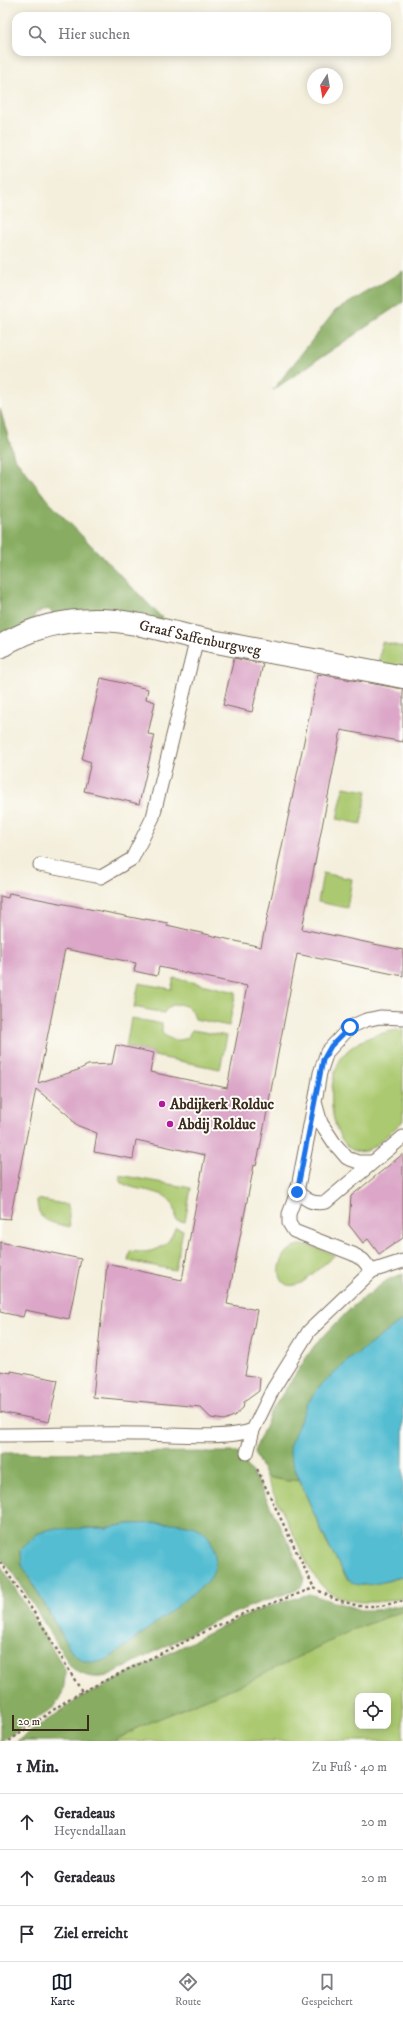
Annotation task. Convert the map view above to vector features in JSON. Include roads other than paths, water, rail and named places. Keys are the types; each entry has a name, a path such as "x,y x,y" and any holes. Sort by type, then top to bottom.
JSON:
{"street":[{"name":"Graaf Saffenburgweg","path":"0,647 33,630 81,621 102,620 150,627 197,638 403,677"}],"lane":[{"path":"40,865 101,877 132,859 153,817 197,638"},
{"path":"372,1271 363,1260 353,1254 294,1231 289,1223 289,1214 297,1192 323,1060 331,1046 350,1027 366,1020 380,1017 403,1018"},
{"path":"315,1102 321,1123 335,1144 347,1158 358,1162 373,1162"},
{"path":"297,1192 310,1203 318,1204 326,1202 403,1137"},
{"path":"247,1453 253,1430 285,1368 309,1331 372,1271 403,1261"},
{"path":"0,1436 117,1434 219,1435 242,1434 253,1430"}],"water":[{"path":"403,1320 403,1576 379,1583 360,1585 355,1584 348,1578 330,1548 291,1459 289,1447 308,1403 319,1387 350,1359"},
{"path":"173,1523 191,1526 206,1533 212,1544 215,1557 213,1573 209,1580 201,1588 106,1660 92,1662 82,1660 73,1654 22,1565 21,1550 37,1534 51,1529 107,1528 127,1524"}],"place":[{"name":"Abdijkerk Rolduc","path":"162,1104"},
{"name":"Abdij Rolduc","path":"170,1124"}]}
